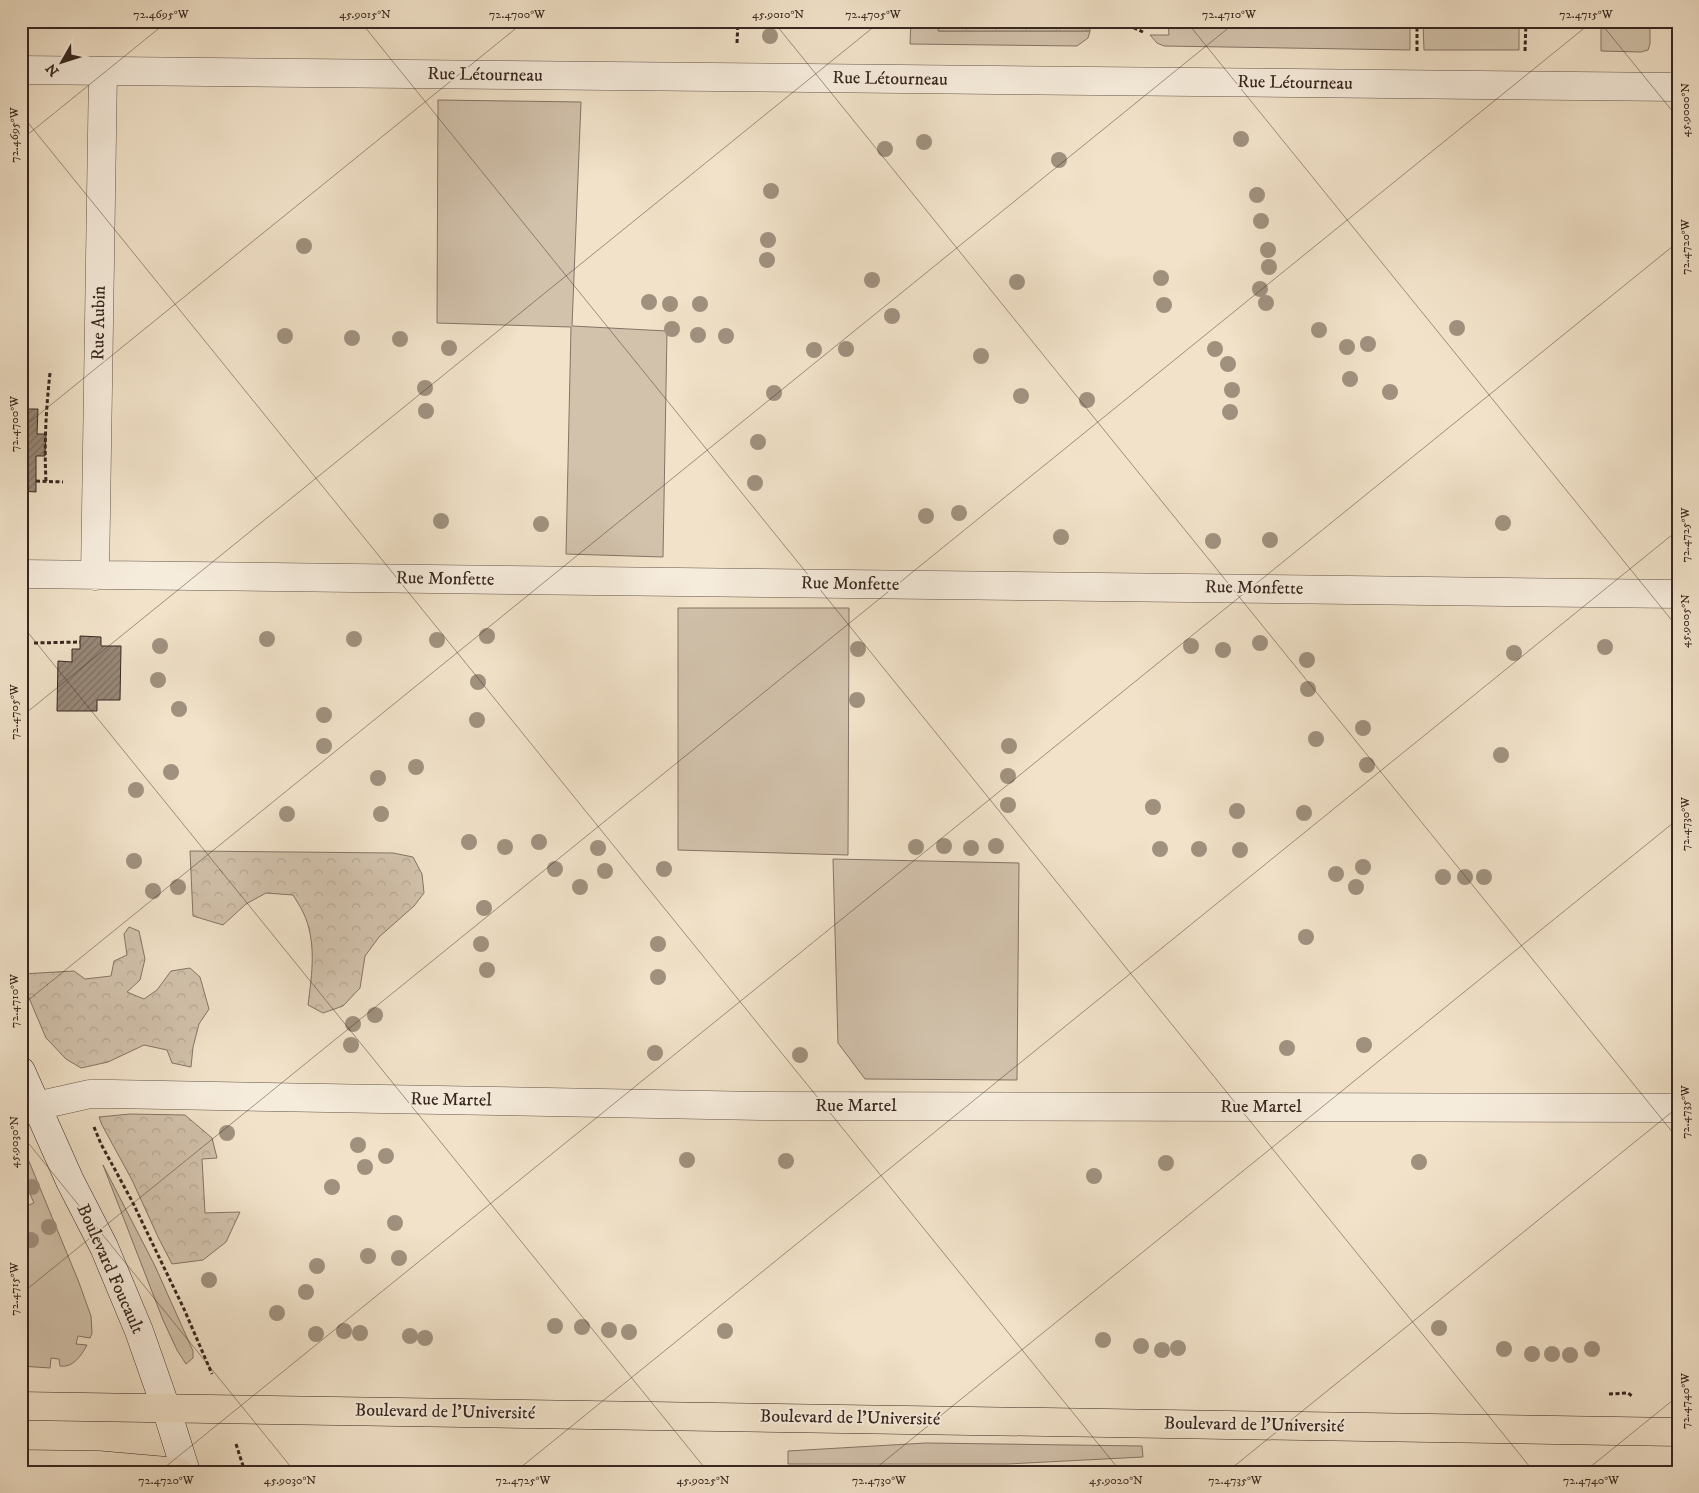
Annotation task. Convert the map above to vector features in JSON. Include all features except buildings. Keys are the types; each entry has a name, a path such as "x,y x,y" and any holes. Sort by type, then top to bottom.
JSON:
{"main road":[{"name":"Boulevard de l'Université","path":"21,1406 1678,1432"},
{"path":"21,1464 98,1465 178,1472"}],"street":[{"name":"Rue Létourneau","path":"21,70 1678,87"},
{"name":"Rue Aubin","path":"94,576 103,71"},
{"name":"Rue Monfette","path":"21,574 1678,594"},
{"name":"Boulevard Foucault","path":"21,1071 82,1206 104,1247 138,1331 166,1408 186,1472"},
{"name":"Rue Martel","path":"36,1106 90,1094 111,1094 761,1106 1678,1108"}],"path":[{"path":"1133,21 1134,28 1142,32"},
{"path":"1417,21 1417,53"},
{"path":"1525,54 1526,21"},
{"path":"27,209 27,254"},
{"path":"46,481 46,410 50,373"},
{"path":"34,642 80,642"},
{"path":"91,1119 101,1144 132,1201 181,1302 214,1379"}],"green space":[{"path":"911,21 938,21 939,31 1090,31 1088,38 1077,46 910,44"},
{"path":"938,21 1090,21 1090,31 938,31"},
{"path":"1168,21 1410,21 1410,50 1164,46 1157,43 1150,35 1169,35"},
{"path":"1428,21 1519,21 1519,50 1424,50 1423,24 1428,24"},
{"path":"1601,21 1650,21 1650,44 1648,50 1641,52 1601,51"},
{"path":"438,100 581,102 572,326 667,331 663,557 566,554 571,327 437,323"},
{"path":"678,608 849,608 848,855 678,850"},
{"path":"190,851 393,853 413,857 422,874 424,893 414,906 379,937 365,956 360,988 343,1006 323,1013 308,1005 312,946 303,912 293,895 266,893 246,904 223,925 193,916"},
{"path":"833,859 1019,863 1017,1080 865,1079 838,1043"},
{"path":"129,927 139,931 145,959 140,980 127,992 144,999 157,990 171,971 190,968 200,977 209,1009 199,1024 193,1047 191,1067 172,1063 167,1050 144,1045 108,1062 81,1068 66,1059 46,1038 21,979 21,974 74,971 85,979 111,976 114,961 127,955 124,934"},
{"path":"130,1114 185,1115 212,1138 217,1158 202,1159 205,1213 240,1212 226,1242 203,1260 172,1264 132,1180 99,1117"},
{"path":"21,1142 91,1316 92,1333 90,1338 78,1336 76,1344 87,1345 73,1363 65,1366 60,1366 59,1359 51,1358 50,1368 21,1366 21,1208 34,1203 21,1174"},
{"path":"103,1165 155,1266 193,1351 193,1358 186,1364 163,1320"},
{"path":"926,1443 1142,1446 1143,1457 1008,1464 788,1464 788,1451"}]}
